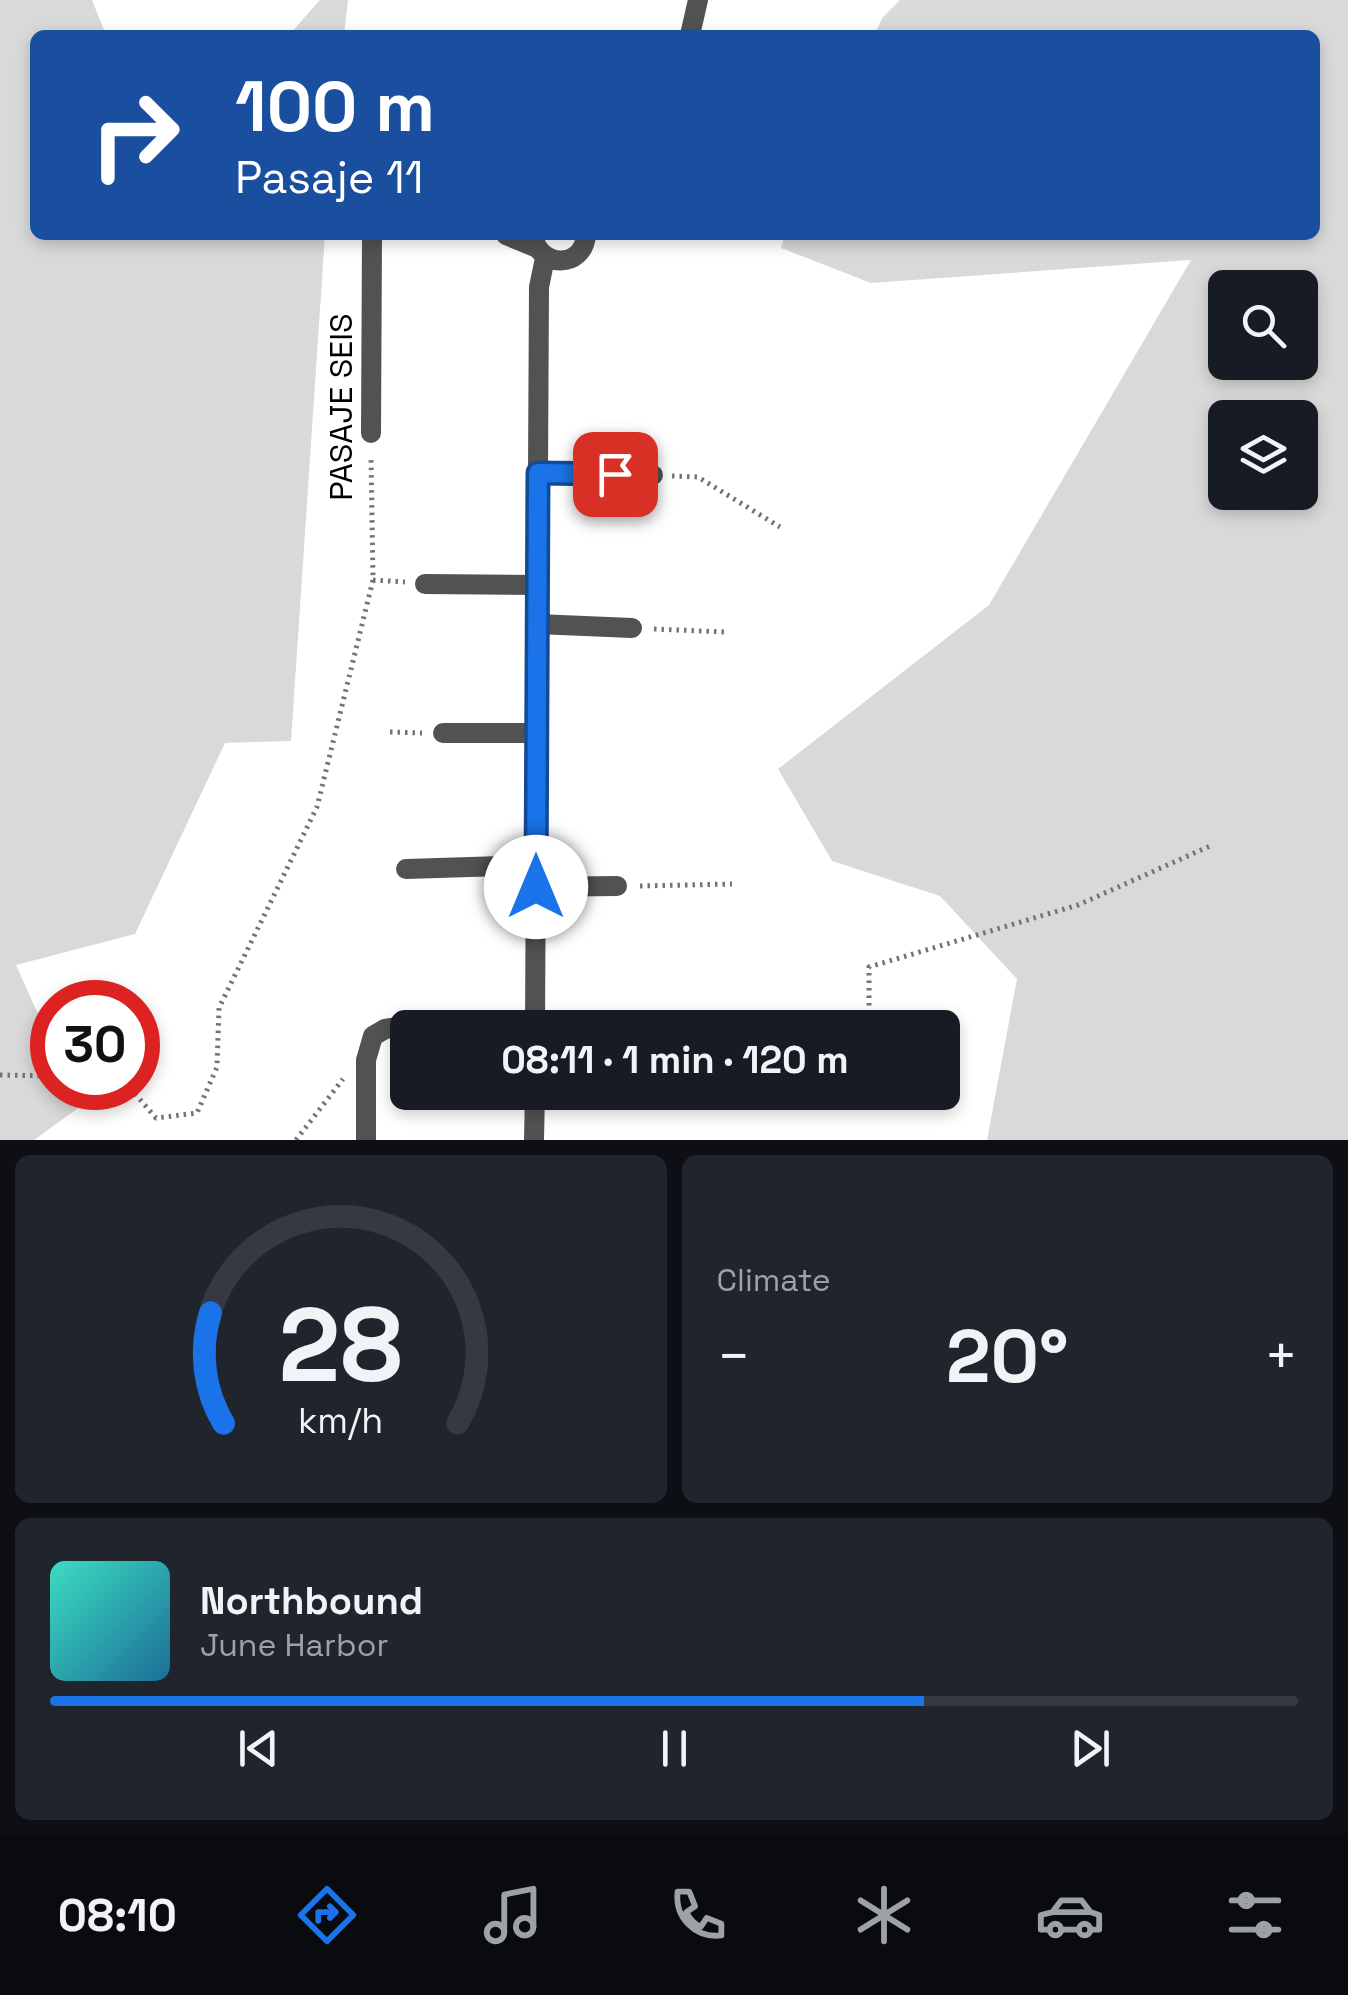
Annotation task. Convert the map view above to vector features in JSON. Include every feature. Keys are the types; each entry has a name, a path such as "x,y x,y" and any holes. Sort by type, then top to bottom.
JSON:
{"street":[{"path":"691,30 698,0"},
{"name":"PASAJE SEIS","path":"371,434 372,240"},
{"path":"538,247 560,262 576,257 586,240"},
{"path":"535,1010 538,247"},
{"path":"538,473 653,475"},
{"path":"425,584 538,585"},
{"path":"537,624 632,628"},
{"path":"443,734 537,733"},
{"path":"406,868 536,865"},
{"path":"536,887 617,886"},
{"path":"366,1140 367,1047 373,1036 390,1029"},
{"path":"534,1140 535,1110"}],"path":[{"name":"PASAJE SEIS","path":"149,1110 156,1118 197,1112 218,1067 219,1008 317,808 373,580 371,434"},
{"path":"653,475 698,477 780,527"},
{"path":"632,628 726,632"},
{"path":"390,732 443,734"},
{"path":"869,1010 869,967 1078,905 1210,846"},
{"path":"617,886 732,884"},
{"path":"296,1140 367,1047"},
{"path":"0,1075 30,1076"}],"shaded area":[{"path":"0,0 92,0 104,30 30,30 30,240 325,240 291,741 225,743 135,934 16,965 30,996 30,1110 75,1110 34,1140 0,1140"},
{"path":"320,0 348,0 345,30 293,30"},
{"path":"900,0 1348,0 1348,1140 987,1140 1017,979 940,896 832,861 778,769 989,605 1191,260 871,283 781,248 783,240 1320,240 1320,30 876,30"}],"route":[{"path":"536,887 538,473 615,474"}]}
